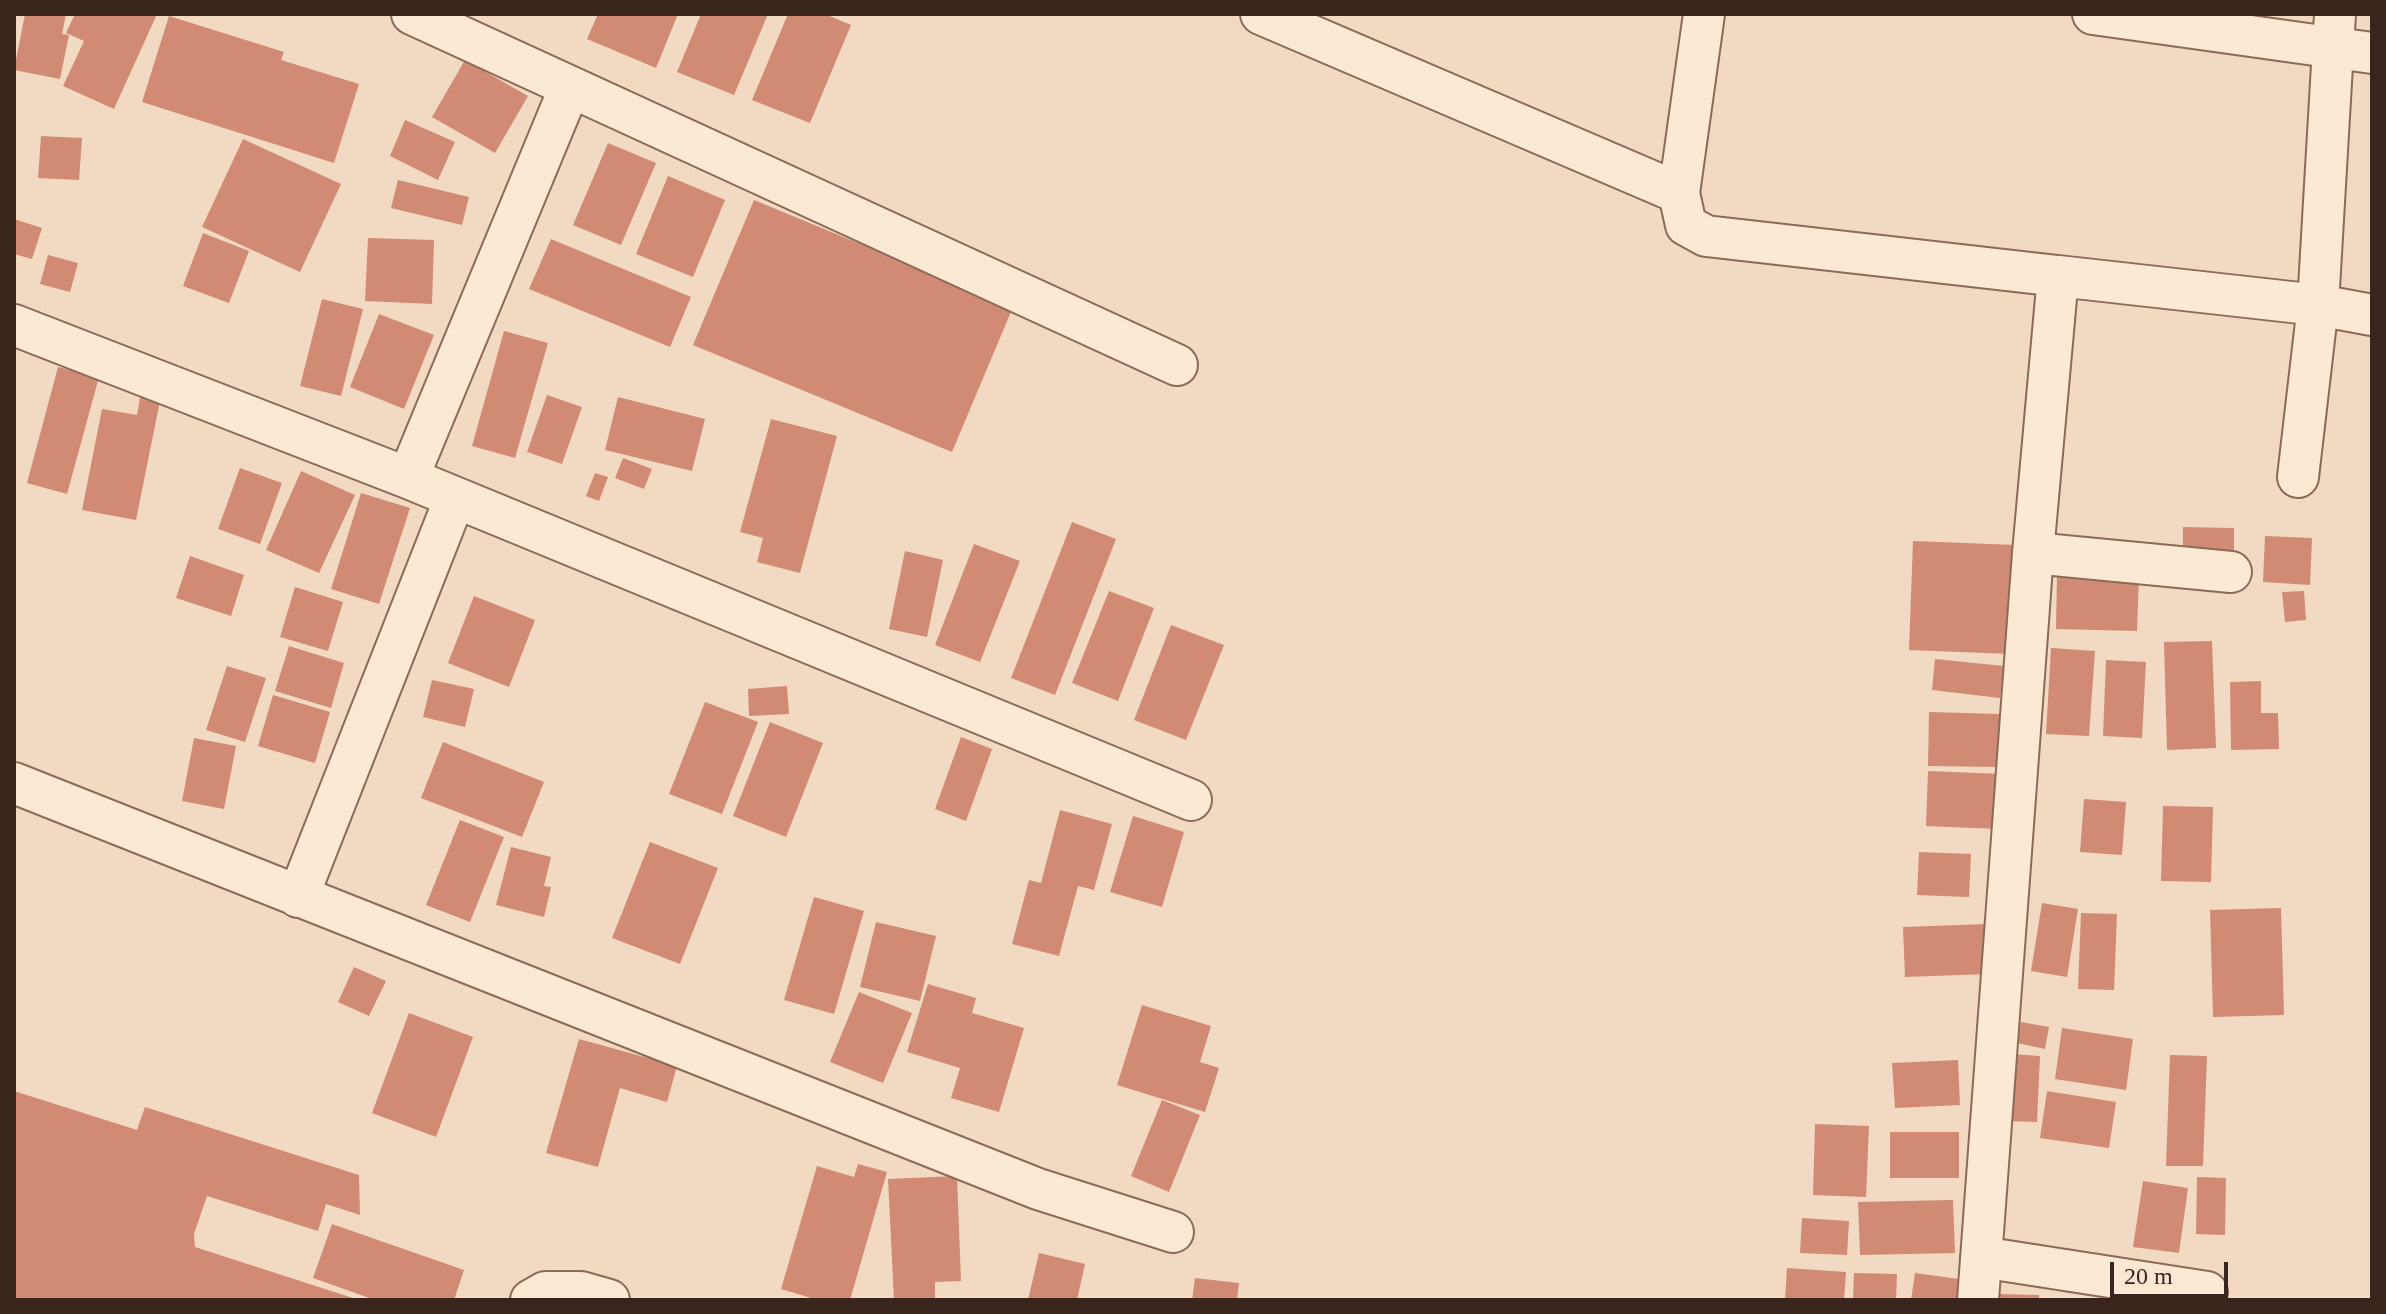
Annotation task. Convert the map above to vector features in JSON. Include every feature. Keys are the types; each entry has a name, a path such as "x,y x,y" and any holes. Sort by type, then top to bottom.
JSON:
{"street":[{"path":"412,14 1177,365"},
{"path":"1261,14 1679,193"},
{"path":"1704,14 1679,193 1686,225 1706,236 2318,305 2372,315"},
{"path":"2093,14 2347,38 2298,477"},
{"path":"408,478 570,87"},
{"path":"1978,1300 2033,553 2058,276"},
{"path":"14,325 408,478 1191,800"},
{"path":"298,897 455,498"},
{"path":"2033,553 2231,572"},
{"path":"14,783 1038,1189 1173,1232"},
{"path":"1981,1257 2207,1292"},
{"path":"531,1300 545,1292 581,1292 609,1300"}],"building":[{"path":"25,14 66,14 62,34 69,35 60,79 14,70"},
{"path":"75,14 157,14 114,109 63,86 84,41 66,33"},
{"path":"598,14 678,14 656,68 587,39"},
{"path":"701,14 768,14 734,95 677,72"},
{"path":"788,14 825,14 851,25 810,123 752,100"},
{"path":"169,16 284,52 281,60 359,84 334,163 142,102"},
{"path":"465,60 528,96 495,153 432,117"},
{"path":"405,120 455,142 438,180 390,156"},
{"path":"41,136 82,138 79,180 38,178"},
{"path":"243,139 341,184 300,272 202,227"},
{"path":"608,143 656,163 621,245 573,225"},
{"path":"668,176 725,200 693,277 636,254"},
{"path":"398,180 469,197 462,225 391,208"},
{"path":"754,200 1013,307 952,452 693,345"},
{"path":"14,219 42,228 32,259 14,254"},
{"path":"203,233 249,251 229,303 183,286"},
{"path":"368,238 434,240 432,304 365,301"},
{"path":"551,239 691,297 670,347 529,289"},
{"path":"48,255 78,263 70,292 40,284"},
{"path":"322,299 363,309 341,396 300,386"},
{"path":"379,314 434,335 404,409 350,387"},
{"path":"504,331 548,343 515,458 472,446"},
{"path":"58,367 99,377 67,494 27,483"},
{"path":"141,392 161,396 136,520 82,510 102,409 137,415"},
{"path":"547,395 582,407 562,464 527,452"},
{"path":"618,397 705,419 692,471 605,450"},
{"path":"771,419 837,436 800,573 757,562 763,538 740,532"},
{"path":"623,458 652,469 644,489 615,478"},
{"path":"240,468 282,483 260,544 218,529"},
{"path":"301,471 355,495 319,573 266,550"},
{"path":"595,473 608,477 599,501 586,496"},
{"path":"361,493 410,508 379,604 331,589"},
{"path":"1072,522 1116,539 1055,695 1011,678"},
{"path":"2183,527 2234,528 2234,563 2183,562"},
{"path":"2265,536 2312,538 2310,585 2263,582"},
{"path":"1913,541 2016,545 2011,654 1909,650"},
{"path":"974,544 1020,561 980,662 935,645"},
{"path":"905,551 943,560 927,637 889,629"},
{"path":"190,556 244,575 231,616 176,598"},
{"path":"2057,574 2139,576 2137,631 2056,629"},
{"path":"295,587 343,602 328,651 280,637"},
{"path":"1109,591 1154,608 1118,701 1072,683"},
{"path":"2304,591 2306,620 2285,622 2282,592"},
{"path":"474,596 535,620 509,687 448,663"},
{"path":"1171,625 1224,645 1186,740 1134,720"},
{"path":"2212,641 2216,748 2167,750 2164,642"},
{"path":"289,646 344,663 331,708 275,691"},
{"path":"2051,648 2095,651 2089,736 2046,734"},
{"path":"1935,659 2004,666 2000,698 1932,690"},
{"path":"2106,660 2146,662 2142,738 2103,736"},
{"path":"227,666 266,678 245,742 206,730"},
{"path":"432,680 474,689 465,727 423,717"},
{"path":"2261,681 2261,713 2278,713 2279,749 2231,750 2230,682"},
{"path":"787,686 789,714 749,716 748,689"},
{"path":"273,695 330,712 315,763 258,746"},
{"path":"705,702 758,722 722,814 669,794"},
{"path":"1929,712 2000,714 1998,767 1928,766"},
{"path":"770,722 823,743 786,837 733,816"},
{"path":"961,737 992,749 966,821 935,809"},
{"path":"194,738 236,746 224,809 182,801"},
{"path":"443,742 544,782 522,837 421,798"},
{"path":"1928,771 2001,774 1998,829 1926,826"},
{"path":"2084,799 2126,802 2122,855 2080,852"},
{"path":"2163,806 2213,807 2211,882 2161,881"},
{"path":"1060,810 1112,824 1094,890 1078,886 1059,956 1012,944 1029,880 1041,883"},
{"path":"1133,816 1184,832 1162,907 1110,892"},
{"path":"460,820 504,837 470,922 426,905"},
{"path":"650,842 718,868 680,964 612,938"},
{"path":"511,847 551,857 544,886 551,887 544,917 496,905"},
{"path":"1919,852 1971,854 1969,897 1917,895"},
{"path":"814,897 864,911 834,1014 784,1000"},
{"path":"2042,903 2078,909 2067,977 2031,971"},
{"path":"2281,908 2284,1015 2213,1017 2210,910"},
{"path":"2081,913 2117,914 2114,990 2078,989"},
{"path":"876,922 936,936 920,1001 860,987"},
{"path":"1987,924 1989,974 1905,977 1903,927"},
{"path":"354,967 386,981 369,1016 338,1002"},
{"path":"928,984 976,998 972,1013 1024,1028 999,1112 951,1098 960,1068 907,1052"},
{"path":"859,992 912,1013 883,1083 830,1062"},
{"path":"1142,1005 1211,1026 1200,1062 1219,1068 1205,1112 1117,1085"},
{"path":"409,1013 473,1037 436,1137 372,1113"},
{"path":"2021,1022 2049,1027 2045,1049 2017,1043"},
{"path":"2062,1028 2133,1039 2126,1090 2055,1079"},
{"path":"579,1039 677,1066 667,1102 620,1088 598,1167 546,1153"},
{"path":"2011,1054 2040,1056 2037,1122 2007,1121"},
{"path":"2170,1055 2207,1056 2203,1166 2166,1166"},
{"path":"1958,1060 1960,1105 1895,1108 1892,1063"},
{"path":"14,1091 137,1130 145,1107 359,1175 360,1215 326,1204 318,1231 207,1196 194,1234 195,1247 359,1300 14,1300"},
{"path":"2047,1091 2116,1102 2109,1148 2040,1138"},
{"path":"1162,1100 1200,1115 1169,1192 1131,1176"},
{"path":"1815,1124 1869,1126 1866,1197 1813,1195"},
{"path":"1890,1132 1959,1132 1959,1178 1890,1178"},
{"path":"858,1164 887,1172 850,1300 818,1300 781,1289 817,1166 854,1177"},
{"path":"957,1176 961,1281 935,1282 935,1300 894,1300 888,1179"},
{"path":"2197,1177 2226,1178 2225,1235 2196,1234"},
{"path":"2143,1181 2188,1188 2179,1253 2133,1247"},
{"path":"1953,1200 1955,1253 1860,1255 1858,1202"},
{"path":"1802,1218 1849,1221 1847,1255 1800,1253"},
{"path":"332,1224 464,1270 454,1300 375,1300 313,1278"},
{"path":"1039,1253 1085,1264 1077,1300 1028,1300"},
{"path":"1787,1268 1846,1272 1844,1300 1785,1300"},
{"path":"1854,1273 1897,1274 1896,1300 1853,1300"},
{"path":"1915,1273 1966,1280 1963,1300 1911,1300"},
{"path":"1195,1278 1239,1283 1237,1300 1192,1300"},
{"path":"1996,1294 2039,1295 2039,1300 1995,1300"}]}
